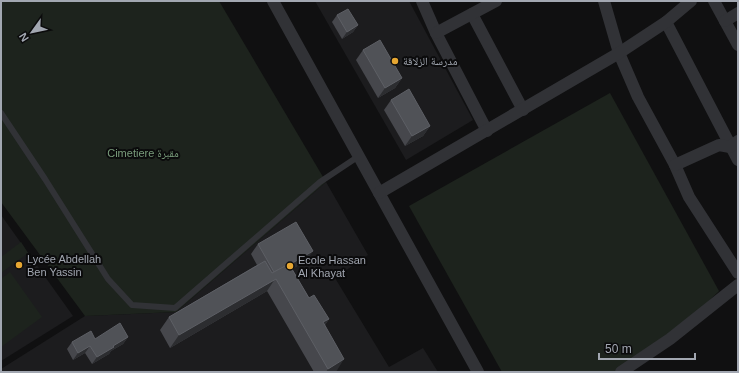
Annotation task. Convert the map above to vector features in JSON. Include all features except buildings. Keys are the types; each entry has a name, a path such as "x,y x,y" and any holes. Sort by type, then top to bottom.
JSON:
{"street":[{"path":"273,1 478,371"},
{"path":"422,1 436,33 487,131"},
{"path":"436,33 496,1"},
{"path":"604,1 619,53 638,97 675,165 689,197 738,273"},
{"path":"379,193 619,53 666,22 691,1"},
{"path":"714,1 738,45"},
{"path":"725,21 738,13"},
{"path":"472,14 523,110"},
{"path":"666,22 734,144 738,160"},
{"path":"675,165 719,145 734,144"},
{"path":"621,372 670,340 738,285"}],"lane":[{"path":"1,113 45,179 108,279 132,305 174,308 320,182 359,156"}],"shaded area":[{"name":"مدرسة الزلاقة","path":"315,1 409,1 473,120 406,160"},
{"name":"Ecole Hassan Al Khayat","path":"326,182 368,255 335,278 389,367 423,348 438,372 1,372 1,369 85,316 176,312"},
{"name":"Lycée Abdellah Ben Yassin","path":"1,215 73,316 1,361"}],"green space":[{"name":"Cimetiere مقبرة","path":"1,1 219,1 326,182 176,312 85,316 1,202"},
{"path":"610,93 719,291 673,336 613,372 502,372 409,206"},
{"path":"21,242 28,253 1,273 1,257"},
{"path":"10,272 42,317 1,347 1,279"}],"place":[{"name":"مدرسة الزلاقة","path":"395,61"},
{"name":"Lycée Abdellah Ben Yassin","path":"19,265"},
{"name":"Ecole Hassan Al Khayat","path":"290,266"}]}
